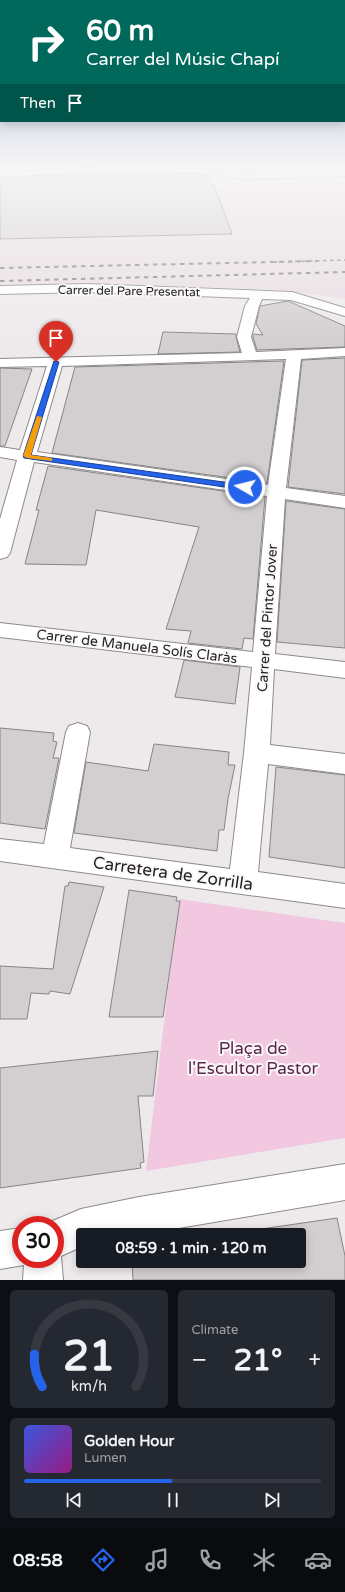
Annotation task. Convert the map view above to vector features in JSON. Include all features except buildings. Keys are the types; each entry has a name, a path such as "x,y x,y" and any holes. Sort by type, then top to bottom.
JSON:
{"street":[{"name":"Carrer del Pare Presentat","path":"0,290 87,288 292,296 345,312"},
{"path":"250,357 244,337 252,306 258,295"},
{"path":"0,363 250,357 345,352"},
{"name":"Carrer del Pintor Jover","path":"243,882 257,753 276,492 294,354"},
{"path":"0,552 27,456 56,362"},
{"path":"0,452 345,502"},
{"name":"Carrer de Manuela Solís Claràs","path":"0,630 345,670"},
{"path":"55,857 78,732"},
{"path":"257,753 345,764"},
{"name":"Carretera de Zorrilla","path":"0,850 345,896"},
{"path":"64,1235 81,1228 139,1216 345,1182"},
{"path":"0,1250 12,1248"},
{"path":"43,1268 43,1280"}],"shaded area":[{"path":"0,226 345,226 345,299 281,290 116,284 0,287"}],"green space":[{"name":"Plaça de l'Escultor Pastor","path":"179,899 345,923 345,1138 146,1171"}],"railway":[{"path":"282,262 345,260"},
{"path":"282,262 317,261"},
{"path":"274,262 282,262"},
{"path":"0,268 282,262"},
{"path":"0,281 345,272"}],"slow traffic":[{"path":"39,417 27,456 50,459"}],"route":[{"path":"56,362 27,456 245,487"}]}
